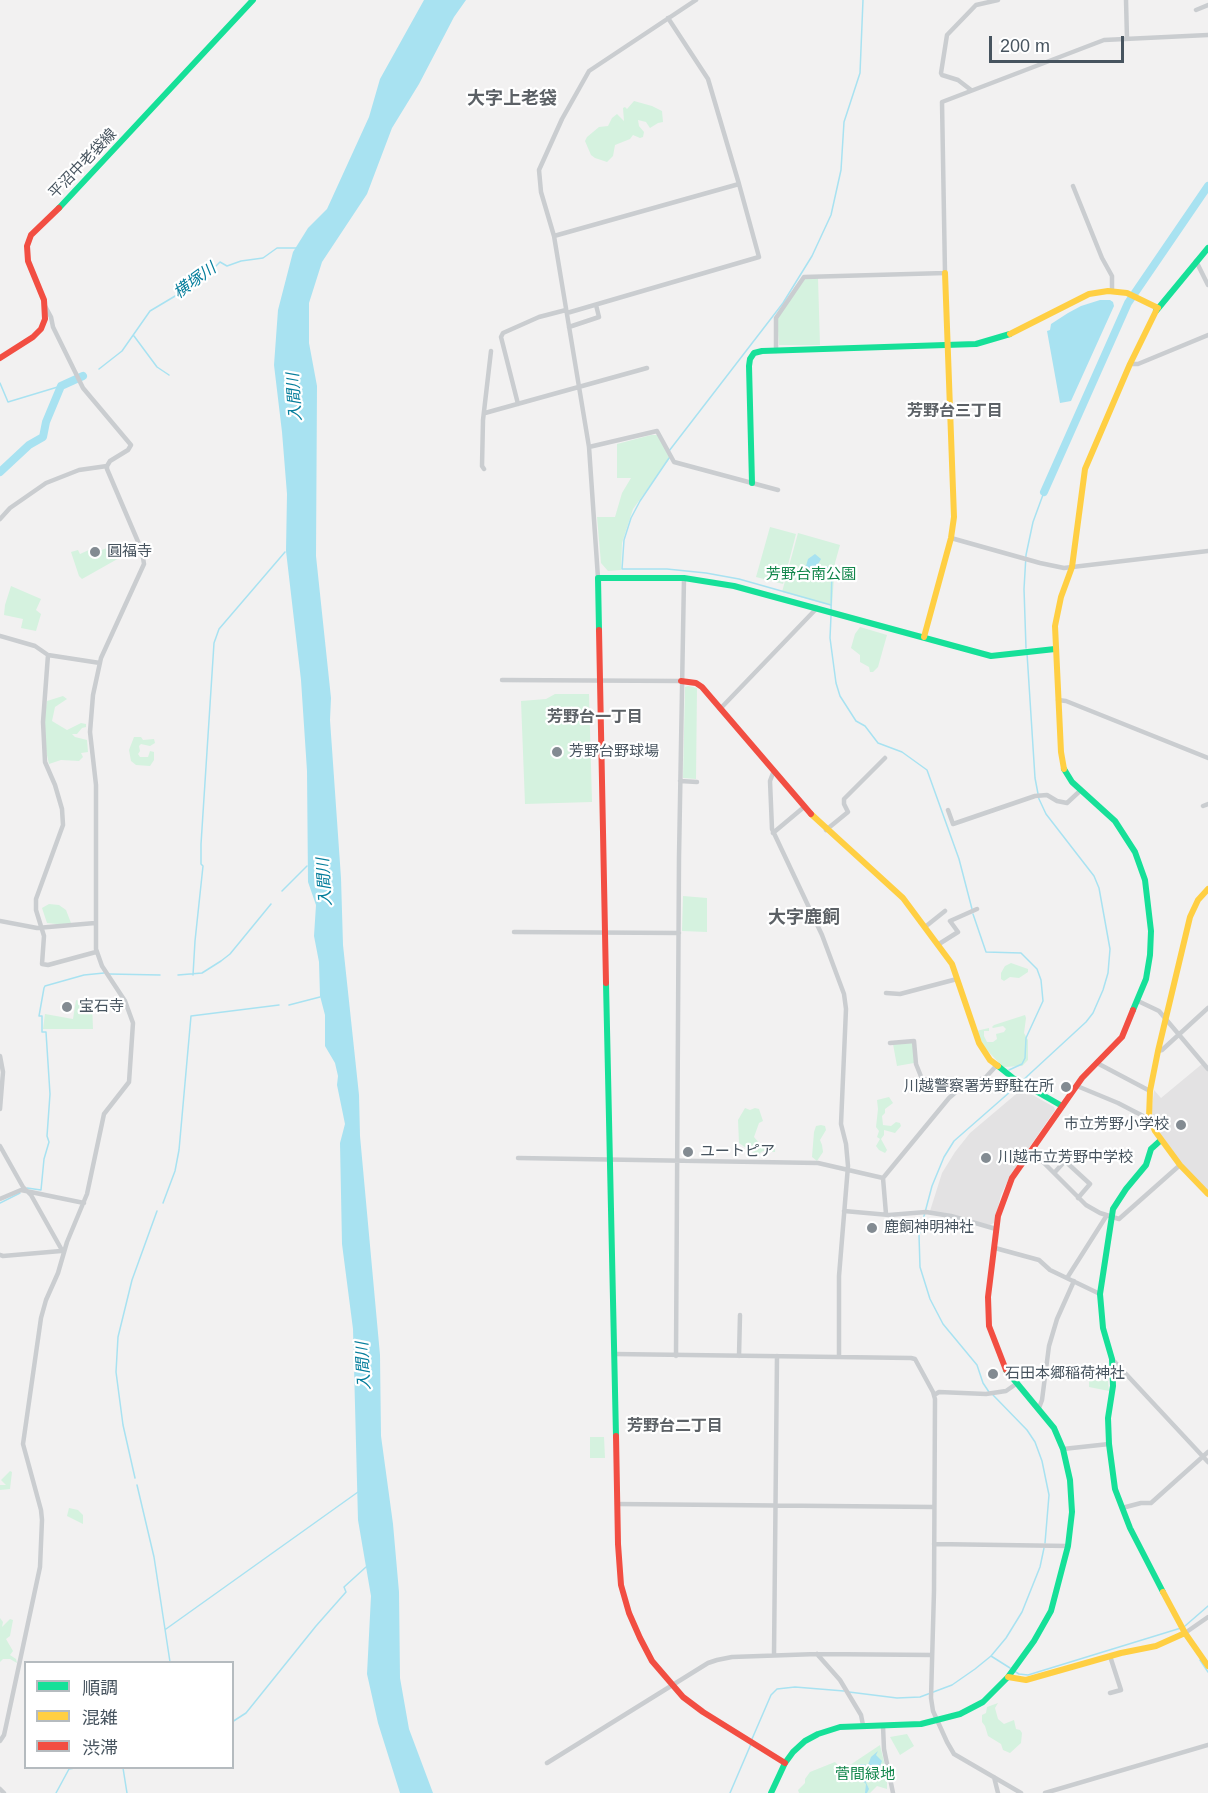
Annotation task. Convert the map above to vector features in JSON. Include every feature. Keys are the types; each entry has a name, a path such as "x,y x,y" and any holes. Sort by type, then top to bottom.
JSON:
{"street":[{"name":"平沼中老袋線","path":"49,319 28,261 27,246 31,235 83,184 155,103 253,0"},
{"path":"696,0 592,68 573,99 542,162 539,175 542,198 555,236 590,447 598,578 619,1570 625,1600 640,1638 672,1686 682,1697 703,1712 785,1763"},
{"path":"971,90 958,80 941,73 947,35 976,5 998,0"},
{"path":"1126,0 1127,39"},
{"path":"1196,10 1208,5"},
{"path":"518,404 501,338 503,333 539,317 596,305 640,290 759,257 708,79 668,18"},
{"path":"924,638 951,538 955,504 945,273 941,104 971,90 1104,39 1208,35"},
{"path":"555,236 739,184"},
{"path":"1073,186 1102,258 1112,276 1112,291"},
{"path":"771,1793 785,1763 805,1741 818,1734 840,1727 903,1726 960,1714 976,1707 996,1691 1034,1641 1051,1611 1062,1574 1068,1546 1072,1502 1063,1449 1054,1428 1001,1363 989,1326 988,1307 996,1229 1007,1190 1031,1150 1077,1086 1119,1042 1146,979 1151,931 1145,880 1135,852 1122,830 1068,776 1062,761 1055,649 1058,608 1072,567 1085,470 1130,364 1158,308 1208,248"},
{"path":"1198,259 1208,258"},
{"path":"1198,259 1208,285"},
{"path":"776,351 776,318 804,277 945,273"},
{"path":"752,483 749,366 754,353 976,344 1024,329 1089,294 1112,291 1129,293 1158,308"},
{"path":"569,327 599,317 596,305"},
{"path":"0,358 33,337 49,319 80,383 131,445 107,466 79,470 46,483 10,508 0,519"},
{"path":"1130,364 1138,364 1208,335"},
{"path":"484,469 482,466 485,413 492,351"},
{"path":"485,413 647,368"},
{"path":"590,447 657,431 674,462 778,490"},
{"path":"0,1741 4,1735 40,1567 42,1520 25,1454 24,1431 41,1318 58,1273 62,1252 84,1203 104,1114 125,1089 131,1076 134,1023 96,952 96,785 90,732 93,695 100,663 142,569 144,558 107,466"},
{"path":"951,538 1040,563 1072,567 1208,551"},
{"path":"598,578 684,578 734,586 992,656 1055,649"},
{"path":"676,1356 681,681 684,578"},
{"path":"720,709 817,608"},
{"path":"0,636 35,646 48,655 100,663"},
{"path":"48,655 43,744 45,762 62,810 63,825 36,899 36,910 43,928 42,964 44,966 96,952"},
{"path":"502,680 681,681 696,683 702,687 804,807 826,830 896,890 939,944 952,964 962,999 979,1043 996,1066 1062,1106"},
{"path":"1058,700 1066,701 1208,758"},
{"path":"826,830 848,812 844,799 885,758"},
{"path":"773,773 770,782 770,819 773,833 822,935 844,994 846,1009 841,1124 848,1153 848,1170 839,1276 839,1357"},
{"path":"680,781 697,782"},
{"path":"948,810 954,825 1035,796 1042,795 1067,803 1081,790"},
{"path":"773,833 804,807"},
{"path":"1208,889 1198,900 1190,917 1158,1051 1150,1091 1149,1117 1161,1140 1180,1166 1208,1194"},
{"path":"939,944 958,932 950,921 977,909"},
{"path":"925,927 945,911"},
{"path":"0,921 25,927 43,928 95,923"},
{"path":"514,932 679,933"},
{"path":"886,993 900,994 957,979"},
{"path":"1138,1000 1155,1007 1208,1069"},
{"path":"1158,1051 1162,1050 1208,1008"},
{"path":"890,1043 914,1041 916,1064 922,1079 964,1085"},
{"path":"0,1056 3,1072 0,1109"},
{"path":"1097,1063 1150,1091"},
{"path":"886,1214 883,1178 940,1107 964,1085 980,1080 996,1066"},
{"path":"1077,1086 1149,1117"},
{"path":"1067,1278 1126,1189 1146,1165 1151,1149 1161,1140"},
{"path":"0,1146 62,1252"},
{"path":"1031,1150 1078,1198 1100,1213 1119,1219 1180,1166"},
{"path":"518,1158 818,1163 883,1178"},
{"path":"1055,1172 1065,1161 1090,1184 1078,1198"},
{"path":"0,1199 17,1191 27,1191 84,1203"},
{"path":"844,1211 891,1215 914,1211 939,1213 996,1229"},
{"path":"1109,1215 1100,1312 1112,1359 1113,1386 1108,1418 1113,1479 1122,1508 1147,1564 1185,1633 1208,1666"},
{"path":"995,1248 1039,1260 1050,1270 1100,1294"},
{"path":"0,1255 62,1252"},
{"path":"1039,1408 1049,1346 1057,1319 1074,1281"},
{"path":"739,1356 740,1315"},
{"path":"614,1354 915,1359 934,1395 932,1705 936,1720 954,1754 1021,1793"},
{"path":"774,1655 777,1356"},
{"path":"1112,1359 1206,1455 1208,1462"},
{"path":"934,1395 939,1392 986,1394 1006,1391 1016,1384"},
{"path":"1063,1449 1109,1444"},
{"path":"1122,1508 1151,1503 1206,1455"},
{"path":"617,1504 933,1507"},
{"path":"934,1544 1068,1546"},
{"path":"1008,1677 1026,1680 1110,1656 1156,1646 1185,1633 1208,1617"},
{"path":"817,1654 840,1680 861,1714 863,1725"},
{"path":"548,1763 708,1663 717,1660 774,1655 932,1655"},
{"path":"1110,1656 1121,1690 1110,1693"},
{"path":"883,1726 884,1749 892,1793"},
{"path":"1045,1793 1208,1745"},
{"path":"994,1777 998,1793"},
{"path":"0,1789 4,1793"}],"shaded area":[{"name":"市立芳野小学校","path":"1202,1064 1208,1072 1208,1190 1182,1164 1156,1128 1151,1117 1154,1090 1161,1098"},
{"name":"川越市立芳野中学校","path":"1022,1089 1054,1107 1055,1110 1011,1174 1001,1195 994,1223 990,1225 930,1211 942,1173 955,1152 970,1133"}],"green space":[{"path":"634,101 662,111 663,122 650,128 646,122 638,120 644,132 643,137 633,135 630,139 615,145 613,156 607,162 595,158 591,155 585,141 587,137 599,127 608,126 617,114 624,121 623,108 627,109"},
{"path":"818,278 820,345 779,345 777,318 805,279"},
{"path":"658,435 670,458 633,509 622,543 621,570 608,571 601,563 597,517 615,517 622,493 631,478 617,478 617,444"},
{"path":"770,527 796,534 783,584 756,577"},
{"name":"芳野台南公園","path":"798,533 840,545 835,563 832,606 782,592"},
{"path":"107,548 109,553 118,550 121,557 82,579 71,552 78,550 80,554 91,549 93,553"},
{"path":"11,586 41,599 36,610 41,614 36,631 21,628 23,619 4,615"},
{"path":"860,627 887,635 878,667 873,672 870,672 869,667 860,662 860,655 851,648 855,634"},
{"path":"685,687 697,688 696,779 683,778"},
{"name":"芳野台野球場","path":"555,694 589,694 592,802 525,804 521,701 546,699"},
{"path":"63,696 67,699 55,707 52,721 67,730 81,723 86,724 86,727 77,734 72,734 87,740 88,752 81,753 83,757 79,761 61,760 49,764 42,733 47,701"},
{"path":"134,737 141,737 143,740 154,739 155,743 150,746 141,744 139,746 140,757 148,757 150,751 154,752 154,760 150,766 136,765 131,761 129,750"},
{"path":"683,896 707,898 707,932 682,931"},
{"path":"49,904 59,905 66,910 71,923 66,925 47,923 42,908"},
{"path":"1011,963 1028,969 1028,972 1019,978 1010,977 1004,981 1001,979 1001,973 1005,966"},
{"path":"76,1000 92,1003 93,1029 43,1029 45,1014 73,1019"},
{"path":"1025,1015 1024,1033 1028,1040 1028,1060 1022,1066 1003,1067 986,1049 976,1031 989,1028 989,1031 984,1031 984,1036 987,1042 993,1042 997,1039 996,1034 1006,1029 1003,1026 993,1028 994,1025"},
{"path":"913,1042 914,1063 897,1066 893,1044"},
{"path":"889,1097 893,1103 885,1109 882,1116 883,1125 891,1126 896,1122 901,1126 895,1133 884,1130 881,1139 887,1150 885,1153 876,1146 880,1139 877,1137 879,1131 876,1127 877,1100"},
{"path":"745,1108 759,1109 763,1121 759,1123 754,1137 760,1144 775,1144 775,1152 763,1151 755,1157 739,1143 738,1120"},
{"path":"816,1126 825,1126 826,1130 820,1140 823,1152 817,1161 812,1157 814,1132"},
{"path":"1089,1380 1108,1381 1109,1391 1089,1387"},
{"path":"590,1437 604,1437 605,1458 590,1458"},
{"path":"10,1471 12,1472 10,1489 0,1490 0,1485 6,1485 1,1480"},
{"path":"69,1508 78,1510 83,1515 83,1524 67,1516"},
{"path":"0,1618 3,1622 2,1627 10,1619 13,1620 10,1636 6,1639 13,1651 10,1655 16,1659 17,1663 10,1659 3,1659 0,1662"},
{"path":"998,1703 995,1708 998,1719 1004,1724 1014,1720 1016,1729 1022,1733 1021,1743 1010,1753 1003,1750 1001,1744 988,1736 982,1722 982,1715 986,1713 987,1707"},
{"path":"907,1734 914,1746 900,1755 890,1737"},
{"name":"菅間緑地","path":"880,1745 887,1774 887,1789 877,1786 870,1793 799,1793 798,1790 805,1783 810,1772 835,1762 844,1769"}],"water":[{"name":"入間川","path":"424,0 466,0 454,17 419,84 392,128 367,194 322,262 309,303 309,343 317,386 316,556 331,698 330,720 341,878 343,945 359,1095 360,1136 380,1355 381,1436 393,1524 399,1592 400,1678 409,1729 433,1793 400,1793 378,1723 367,1674 371,1596 358,1520 353,1329 342,1244 340,1143 345,1124 335,1063 325,1046 325,1015 320,996 319,962 314,936 316,905 308,882 307,771 301,680 286,551 287,494 274,365 278,310 293,252 308,228 327,209 369,117 380,79"},
{"path":"1100,300 1110,300 1114,306 1071,401 1060,403 1047,331 1050,330 1051,324 1068,313"},
{"path":"815,554 821,559 817,566 823,567 818,576 810,573 806,566 808,559"},
{"path":"878,1751 876,1755 882,1761 880,1766 863,1776 869,1789 865,1793 866,1784 860,1778 868,1772 867,1767 858,1766 861,1764 868,1765 871,1757"}],"waterway":[{"path":"669,451 783,303 812,256 831,215 841,170 844,122 860,73 863,0"},
{"path":"1044,492 1128,303 1208,186"},
{"name":"横塚川","path":"99,369 122,351 150,311 202,280 220,262 227,266 241,261 263,258 277,248 298,248"},
{"path":"134,336 157,367 169,375"},
{"name":"横塚川","path":"0,472 29,445 43,437 46,422 61,386 83,376"},
{"path":"0,383 8,402 61,386"},
{"path":"669,458 631,518 624,540 622,569 667,569 706,573 739,579 831,605"},
{"path":"1026,648 1024,589 1026,555 1033,522 1044,492"},
{"path":"193,975 203,866 201,864 201,844 214,643 219,629 285,552"},
{"path":"824,567 832,568 831,611"},
{"path":"831,616 830,638 840,696 856,721 865,726 878,743 902,752 927,770 959,859 972,909"},
{"path":"1022,1081 1093,1013 1108,973 1110,949 1099,888 1094,876 1046,814 1039,799 1035,778 1027,653"},
{"name":"入間川","path":"282,891 307,866"},
{"path":"178,975 202,973 221,961 230,954 271,904"},
{"path":"973,914 986,952 1021,953 1037,969 1041,980 1043,1001 1026,1038 1025,1058 1022,1064 1009,1070"},
{"path":"27,1188 41,1190 44,1159 49,1142 47,1136 50,1094 46,1032 42,1032 42,1016 39,1016 44,988 84,975 104,973"},
{"path":"109,974 160,975"},
{"path":"289,1005 320,997"},
{"path":"163,1203 175,1171 179,1150 191,1016 279,1005"},
{"path":"989,1392 983,1383 977,1365 943,1324 930,1299 920,1267 919,1235 932,1186 944,1157 954,1141 1019,1084"},
{"path":"0,1203 20,1193"},
{"path":"135,1478 123,1425 116,1372 118,1337 132,1280 157,1211"},
{"path":"993,1395 1027,1430 1035,1442 1042,1461 1049,1495 1045,1543"},
{"path":"137,1485 154,1557 170,1661"},
{"path":"166,1629 358,1492"},
{"path":"849,1692 897,1698 920,1697 952,1685 975,1669 991,1656 1006,1638 1022,1612 1040,1567 1044,1548"},
{"path":"234,1721 246,1713 346,1592 344,1587 366,1567"},
{"path":"1185,1626 1208,1606"},
{"path":"1014,1671 1028,1675 1181,1628"},
{"path":"991,1656 1010,1668"},
{"path":"1200,1660 1208,1672"},
{"path":"752,1739 771,1695 777,1689 795,1687 844,1691"},
{"path":"730,1793 751,1744"},
{"path":"56,1793 69,1769"},
{"path":"123,1769 127,1793"}],"traffic: fast":[{"path":"59,208 253,0"},
{"path":"1156,311 1208,248"},
{"path":"752,483 749,366 754,353 976,344 1010,334"},
{"path":"599,630 598,578 684,578 734,586 991,656 1055,649"},
{"path":"1064,769 1072,782 1115,821 1135,852 1145,880 1151,931 1150,955 1146,979 1133,1010"},
{"path":"606,983 616,1436"},
{"path":"998,1066 1013,1078 1062,1106"},
{"path":"1161,1140 1151,1149 1146,1165 1113,1209 1100,1294 1103,1328 1112,1359 1113,1386 1108,1418 1115,1489 1130,1528 1163,1592"},
{"path":"771,1793 785,1763 793,1752 805,1741 818,1734 840,1727 921,1724 960,1714 983,1702 1008,1677 1034,1641 1051,1611 1068,1546 1072,1512 1070,1480 1063,1449 1054,1428 1006,1370"}],"traffic: slow":[{"path":"924,637 951,538 954,517 945,273"},
{"path":"1010,334 1089,294 1108,291 1127,293 1158,308"},
{"path":"1064,769 1061,752 1055,626 1061,597 1072,567 1085,469 1130,364 1156,311"},
{"path":"811,814 903,898 952,964 979,1043 990,1060 998,1066"},
{"path":"1208,889 1198,900 1190,917 1158,1051 1150,1091 1149,1117 1155,1131 1180,1165 1208,1194"},
{"path":"1163,1592 1185,1633 1208,1666"},
{"path":"1008,1677 1026,1680 1121,1653 1156,1646 1185,1633"}],"traffic: jam":[{"path":"0,358 33,337 41,329 45,319 44,300 28,261 27,246 31,235 59,208"},
{"path":"599,630 606,983"},
{"path":"681,681 696,683 702,687 811,814"},
{"path":"1006,1370 989,1326 988,1297 998,1216 1012,1178 1082,1078 1122,1037 1133,1010"},
{"path":"616,1436 621,1585 629,1613 640,1638 652,1661 683,1697 785,1763"}],"place":[{"name":"圓福寺","path":"95,552"},
{"name":"芳野台野球場","path":"557,752"},
{"name":"宝石寺","path":"67,1007"},
{"name":"川越警察署芳野駐在所","path":"1066,1087"},
{"name":"市立芳野小学校","path":"1181,1125"},
{"name":"ユートピア","path":"688,1152"},
{"name":"川越市立芳野中学校","path":"986,1158"},
{"name":"鹿飼神明神社","path":"872,1228"},
{"name":"石田本郷稲荷神社","path":"993,1374"}],"district":[{"name":"大字上老袋","path":"512,99"},
{"name":"芳野台三丁目","path":"955,412"},
{"name":"芳野台一丁目","path":"595,718"},
{"name":"大字鹿飼","path":"804,918"},
{"name":"芳野台二丁目","path":"675,1427"}]}
